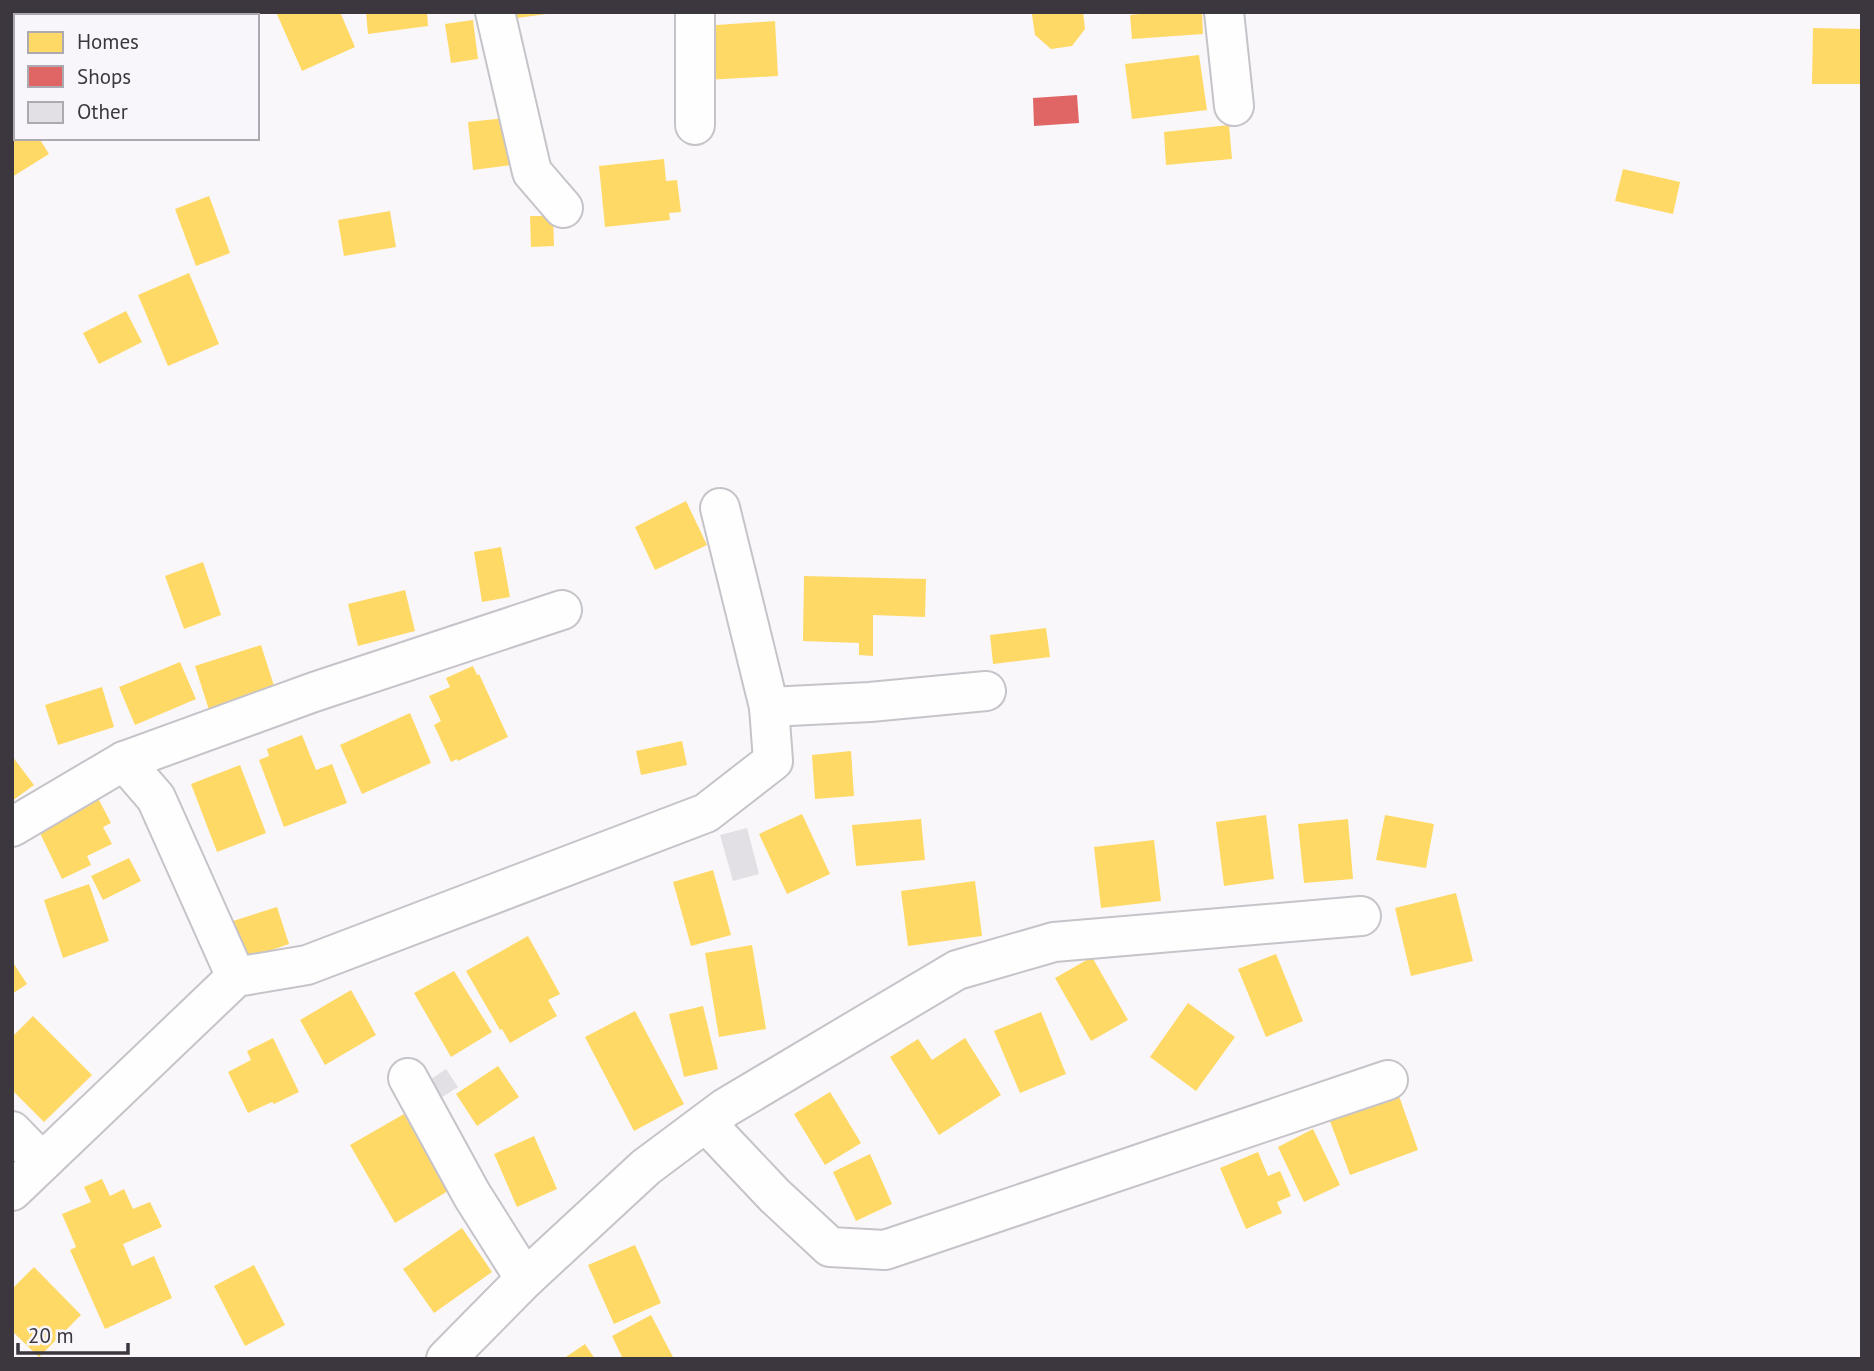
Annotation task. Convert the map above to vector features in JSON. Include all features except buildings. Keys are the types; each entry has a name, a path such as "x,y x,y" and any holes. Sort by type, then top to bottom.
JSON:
{"street":[{"path":"495,12 532,172 563,208"},
{"path":"695,12 695,125"},
{"path":"1224,12 1234,106"},
{"path":"12,1191 236,977 307,965 706,813 773,761 769,706 720,508"},
{"path":"12,827 124,761 314,692 562,610"},
{"path":"769,706 870,702 986,691"},
{"path":"124,761 156,798 236,977"},
{"path":"446,1359 525,1279 646,1167 725,1108 957,970 1054,942 1361,916"},
{"path":"408,1078 472,1195 525,1279"},
{"path":"706,1123 775,1196 830,1247 884,1250 1388,1080"},
{"path":"12,1131 42,1162"}]}
